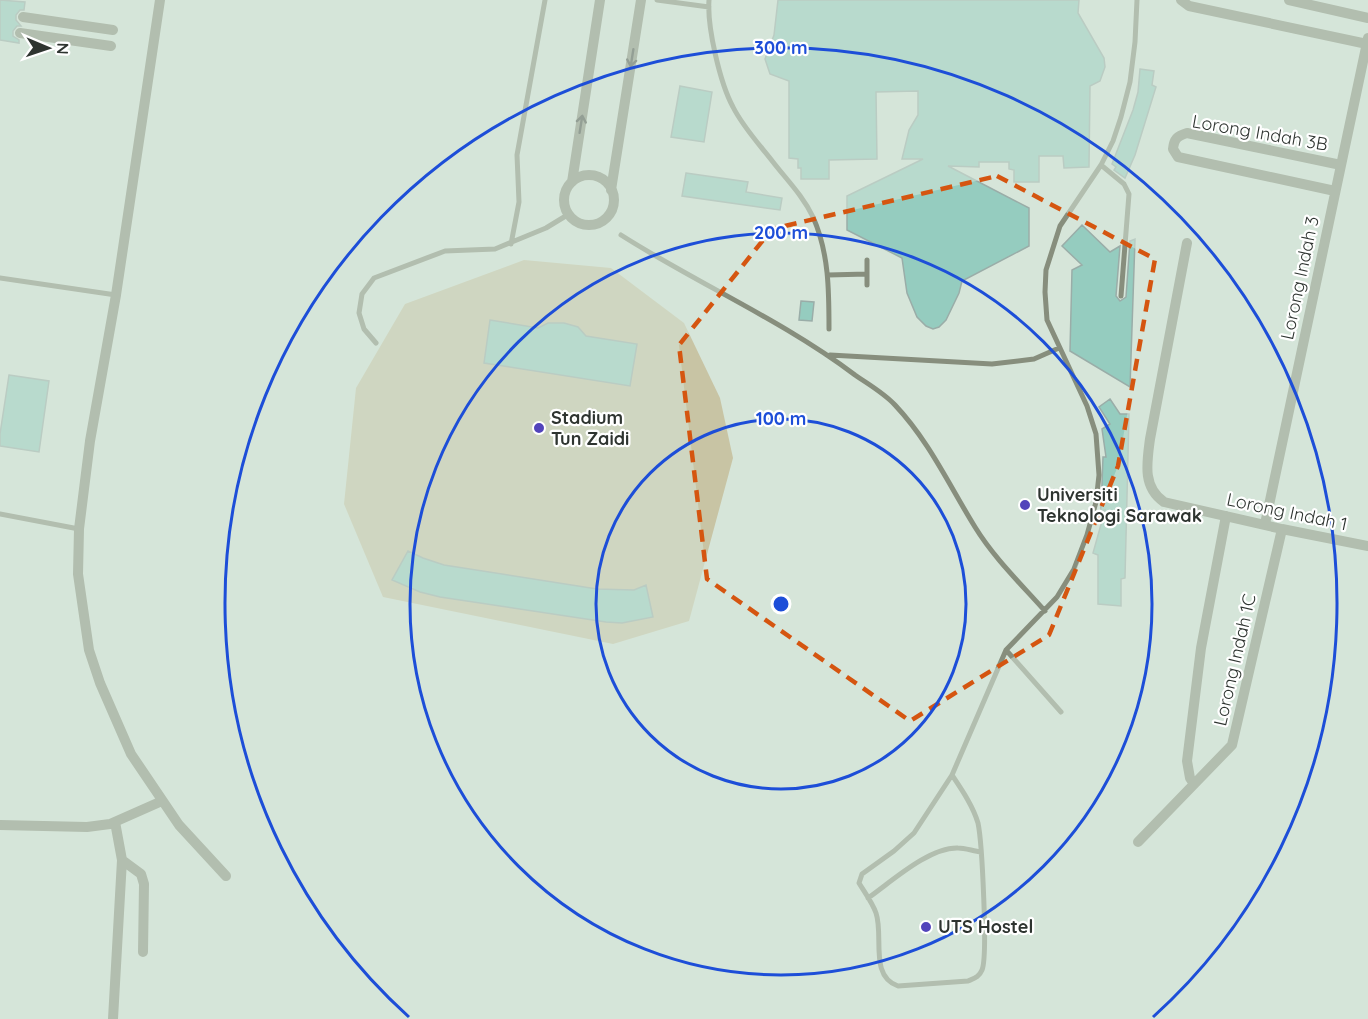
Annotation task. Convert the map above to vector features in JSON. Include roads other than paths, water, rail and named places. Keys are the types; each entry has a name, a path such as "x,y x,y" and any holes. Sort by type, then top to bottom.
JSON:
{"street":[{"path":"160,0 116,295 90,441 79,529 78,573 89,650 100,683 131,754 179,825 226,876"},
{"path":"600,0 572,182 565,194 569,214 585,225 598,223 605,219 613,205 612,190 640,0"},
{"path":"1181,0 1189,6 1367,41"},
{"path":"1289,0 1368,18"},
{"path":"23,17 113,30"},
{"path":"20,33 111,46"},
{"name":"Lorong Indah 3","path":"1265,524 1367,41"},
{"name":"Lorong Indah 3B","path":"1335,191 1178,157 1173,150 1174,141 1178,135 1187,133 1341,165"},
{"path":"572,182 586,175 594,176 601,178 612,190"},
{"name":"Lorong Indah 1","path":"1186,243 1150,439 1147,469 1150,485 1155,495 1164,502 1368,546"},
{"name":"Lorong Indah 1C","path":"1194,784 1187,769 1188,750 1202,648 1226,516"},
{"name":"Lorong Indah 1C","path":"1138,842 1232,746 1282,529"},
{"path":"0,825 87,827 115,822 162,801"},
{"path":"113,1019 122,860 115,822"},
{"path":"122,860 141,874 144,884 143,952"}],"lane":[{"path":"510,244 519,202 517,156 545,0"},
{"path":"657,0 709,7"},
{"path":"709,0 714,45 732,106 750,134 800,193 813,217 828,275 829,329"},
{"path":"952,775 968,799 978,823 984,965 976,978 968,981 906,986 890,983 880,966 879,928 876,913 859,883 862,874 914,833 952,775 1006,650 1065,586 1079,558 1096,502 1099,475 1098,451 1092,420 1088,406 1047,320 1046,270 1060,226 1101,165 1113,141 1130,82 1136,42 1137,0"},
{"path":"1101,165 1124,184 1129,194 1121,296"},
{"path":"376,343 364,329 359,313 362,294 374,278 445,251 495,249 546,228 569,214"},
{"path":"621,236 757,311 829,355 894,404 942,468 975,527 990,548 1045,610"},
{"path":"867,260 867,285"},
{"path":"828,275 867,274"},
{"path":"0,278 116,295"},
{"path":"829,355 992,364 1034,359 1059,348"},
{"path":"0,514 79,529"},
{"path":"1006,650 1061,712"},
{"path":"868,898 919,862 940,851 957,848 981,852"}],"place":[{"name":"Stadium Tun Zaidi","path":"539,428"},
{"name":"Universiti Teknologi Sarawak","path":"1025,505"},
{"name":"UTS Hostel","path":"926,927"}]}
